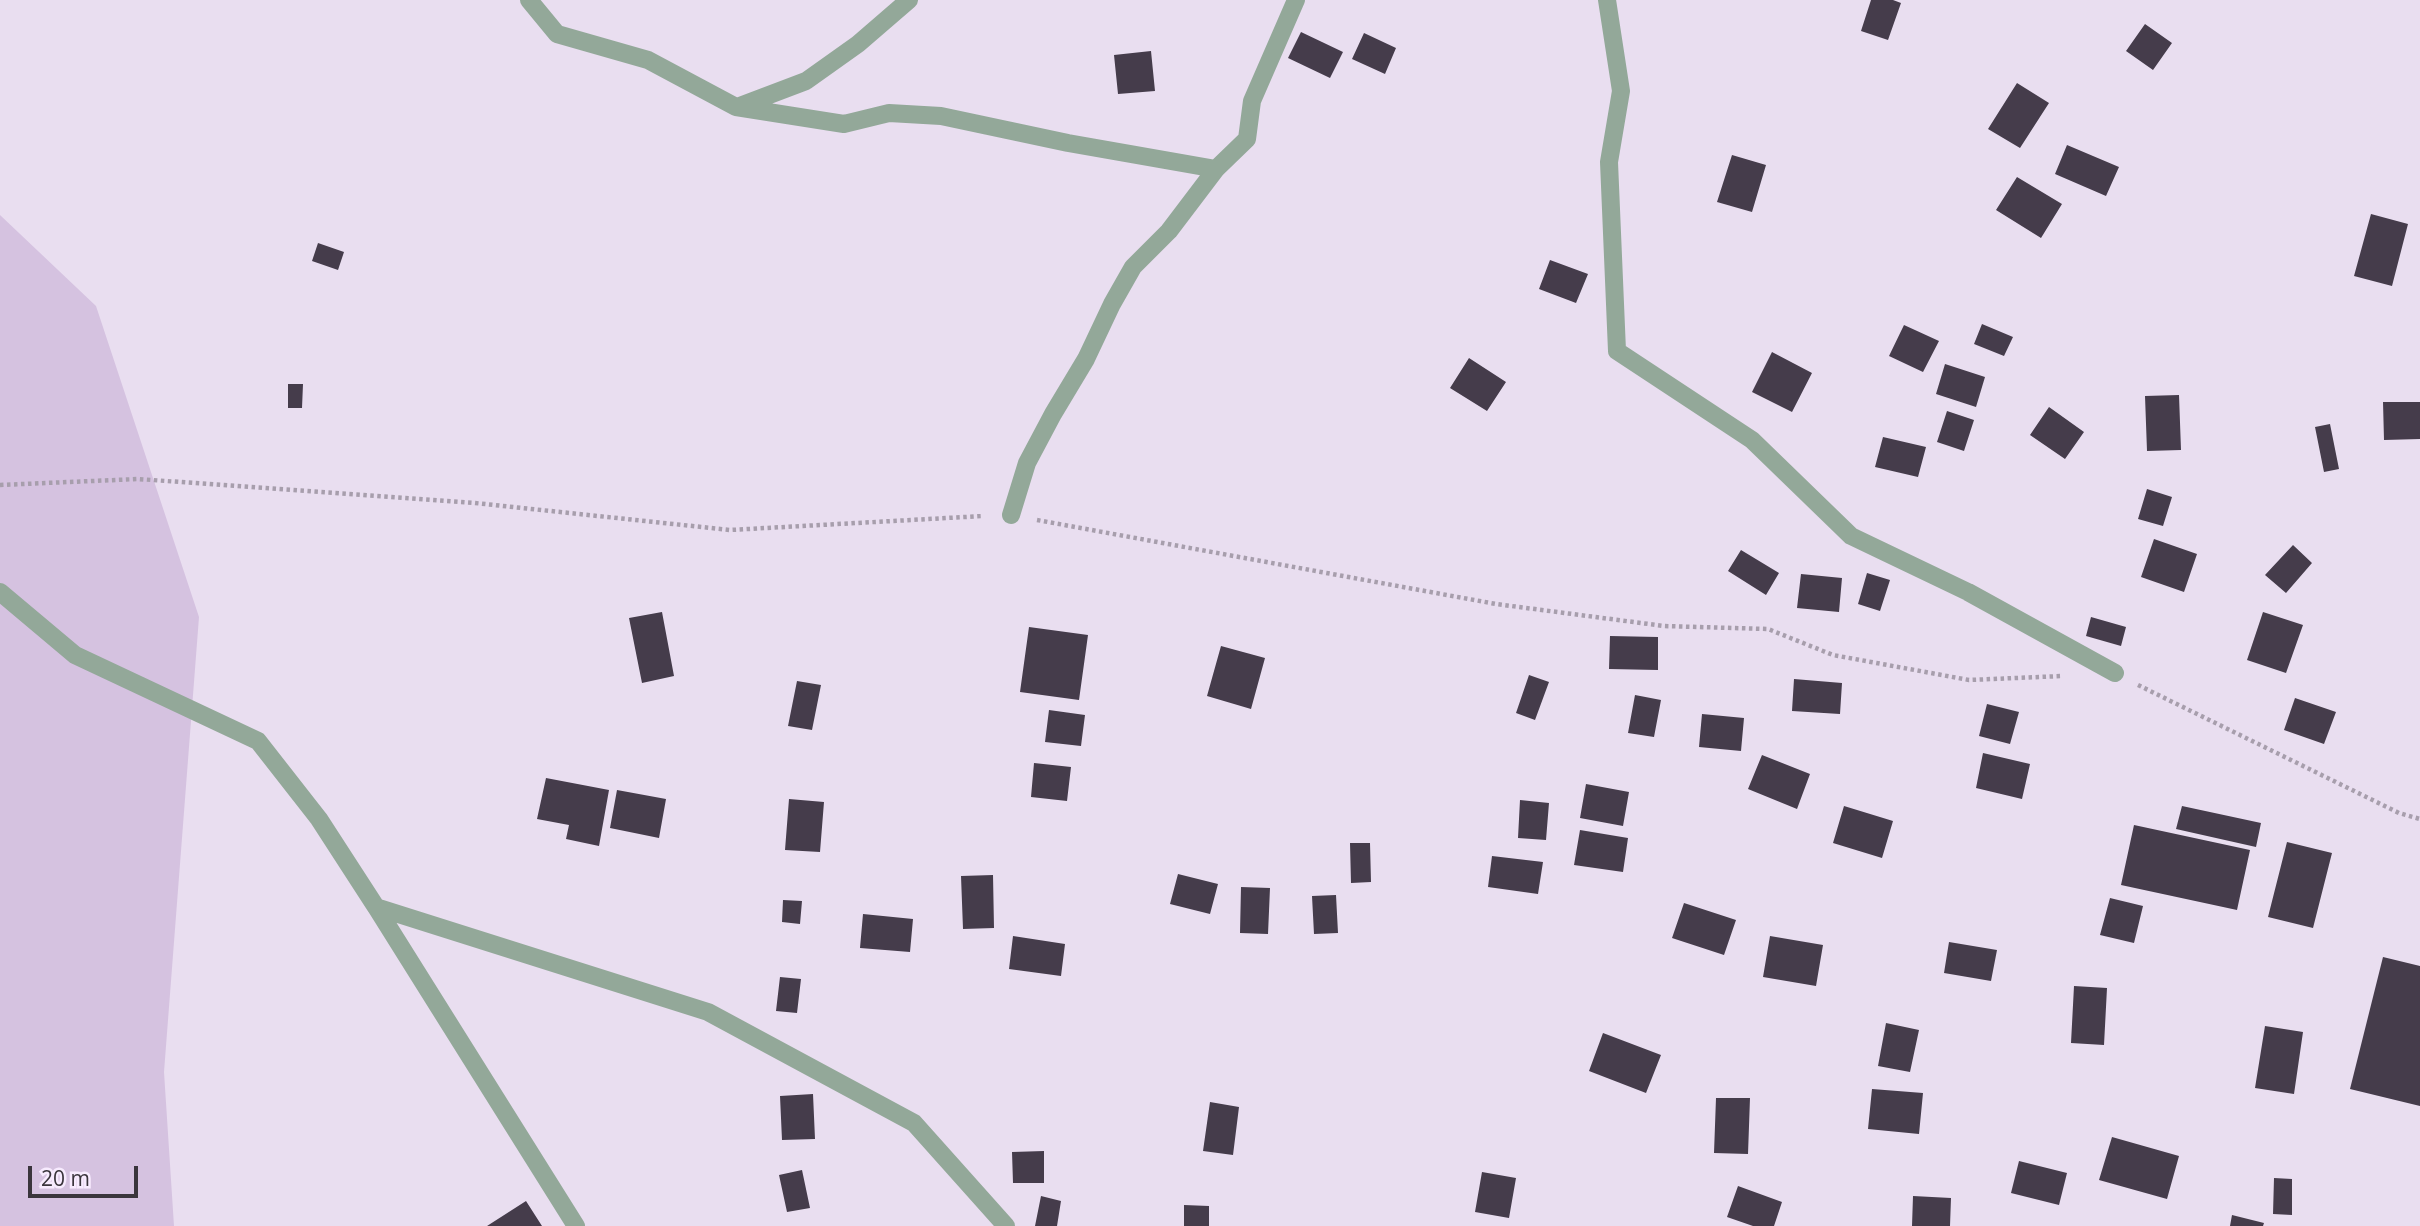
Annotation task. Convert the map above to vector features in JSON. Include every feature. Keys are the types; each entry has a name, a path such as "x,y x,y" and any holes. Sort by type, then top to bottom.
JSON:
{"street":[{"path":"528,0 556,34 648,60 736,107 844,124 889,113 941,116 1068,143 1216,169"},
{"path":"736,107 806,81 858,44 909,0"},
{"path":"1012,515 1027,463 1086,359 1133,267 1169,231 1216,169 1247,139 1252,101 1296,0"},
{"path":"1606,0 1621,91 1609,162 1618,351 1752,440 1851,536 1968,592 2115,673"},
{"path":"0,592 75,654 258,741 320,818 576,1226"},
{"path":"376,907 708,1012 914,1123 1006,1226"}],"path":[{"path":"0,485 138,479 475,503 730,530 1012,515 1496,604 1664,626 1768,629 1833,655 1969,681 2115,673 2399,813 2420,819"}],"shaded area":[{"path":"0,215 96,306 199,617 164,1072 174,1226 0,1226"}],"building":[{"path":"1871,0 1893,0 1901,3 1888,40 1861,31"},
{"path":"2145,24 2172,43 2153,70 2126,51"},
{"path":"1301,32 1343,52 1330,78 1288,58"},
{"path":"1364,33 1396,48 1385,74 1352,59"},
{"path":"1151,51 1155,91 1118,94 1114,55"},
{"path":"2017,83 2049,103 2020,148 1988,129"},
{"path":"2067,145 2119,167 2106,196 2055,174"},
{"path":"1732,155 1766,165 1752,212 1717,202"},
{"path":"2017,177 2062,204 2041,238 1996,210"},
{"path":"2371,214 2408,224 2392,286 2354,276"},
{"path":"318,243 344,252 338,270 312,261"},
{"path":"1550,260 1588,274 1576,303 1539,289"},
{"path":"1982,324 2013,337 2004,356 1974,344"},
{"path":"1904,325 1939,341 1923,372 1889,356"},
{"path":"1772,352 1812,373 1792,412 1752,392"},
{"path":"1469,358 1506,382 1487,411 1450,388"},
{"path":"1945,364 1985,377 1976,407 1936,394"},
{"path":"288,384 303,384 302,408 288,408"},
{"path":"2179,395 2181,450 2147,451 2145,396"},
{"path":"2383,402 2420,402 2420,439 2384,440"},
{"path":"2049,407 2084,432 2065,459 2030,435"},
{"path":"1947,411 1974,420 1964,451 1937,442"},
{"path":"2330,424 2339,469 2324,472 2315,427"},
{"path":"1883,437 1926,447 1918,477 1875,467"},
{"path":"2147,489 2172,497 2163,526 2138,519"},
{"path":"2154,539 2197,554 2184,592 2141,577"},
{"path":"2293,545 2312,563 2286,593 2265,575"},
{"path":"1741,550 1779,573 1766,595 1728,571"},
{"path":"1867,573 1890,580 1880,611 1858,604"},
{"path":"1801,574 1842,578 1839,612 1797,608"},
{"path":"662,612 674,676 642,683 629,618"},
{"path":"2263,612 2303,625 2286,673 2247,660"},
{"path":"2091,617 2126,627 2121,646 2086,636"},
{"path":"1029,627 1088,635 1079,700 1020,692"},
{"path":"1610,636 1658,637 1658,670 1609,669"},
{"path":"1221,646 1265,658 1251,709 1207,696"},
{"path":"1529,675 1549,682 1535,720 1516,713"},
{"path":"1794,679 1842,683 1840,714 1792,711"},
{"path":"797,681 821,685 812,730 788,726"},
{"path":"1635,695 1661,700 1654,737 1628,733"},
{"path":"2295,698 2336,712 2324,744 2284,730"},
{"path":"1987,704 2019,712 2010,744 1979,736"},
{"path":"1049,710 1085,715 1081,746 1045,742"},
{"path":"1702,714 1744,718 1741,751 1699,747"},
{"path":"1983,753 2030,764 2022,799 1976,788"},
{"path":"1762,755 1810,774 1797,809 1748,789"},
{"path":"1034,763 1071,767 1067,801 1031,797"},
{"path":"546,778 609,790 599,846 566,839 569,825 537,819"},
{"path":"1586,784 1629,792 1623,826 1580,818"},
{"path":"617,790 666,799 659,838 610,828"},
{"path":"789,799 824,802 820,852 785,850"},
{"path":"1520,800 1549,803 1546,840 1518,838"},
{"path":"1844,806 1893,821 1882,858 1833,843"},
{"path":"2182,806 2261,823 2256,847 2176,829"},
{"path":"2134,825 2250,850 2237,910 2121,885"},
{"path":"1580,830 1628,838 1623,872 1574,865"},
{"path":"2287,842 2332,853 2313,928 2268,917"},
{"path":"1350,843 1370,843 1371,882 1351,883"},
{"path":"1492,856 1543,862 1538,894 1488,887"},
{"path":"1178,874 1218,884 1210,914 1170,904"},
{"path":"993,875 994,928 963,929 961,876"},
{"path":"1241,887 1270,888 1268,934 1240,933"},
{"path":"1336,895 1338,933 1314,934 1312,896"},
{"path":"2110,898 2143,906 2134,943 2100,935"},
{"path":"783,900 802,901 800,924 782,922"},
{"path":"1684,903 1736,920 1724,955 1672,938"},
{"path":"863,914 913,919 910,952 860,948"},
{"path":"1013,936 1065,944 1061,976 1009,969"},
{"path":"1770,936 1823,945 1816,986 1763,977"},
{"path":"1949,942 1997,950 1991,981 1944,973"},
{"path":"2383,957 2420,966 2420,1106 2350,1089"},
{"path":"780,977 801,979 797,1013 776,1011"},
{"path":"2074,986 2107,988 2104,1045 2071,1043"},
{"path":"1886,1023 1919,1030 1910,1072 1878,1066"},
{"path":"2265,1026 2303,1032 2294,1094 2255,1088"},
{"path":"1603,1033 1661,1055 1646,1093 1589,1071"},
{"path":"1872,1089 1923,1093 1919,1134 1868,1129"},
{"path":"813,1094 815,1139 782,1140 780,1096"},
{"path":"1716,1098 1750,1098 1748,1154 1714,1153"},
{"path":"1210,1102 1239,1107 1233,1155 1203,1151"},
{"path":"2112,1137 2179,1156 2167,1199 2099,1180"},
{"path":"1044,1151 1044,1183 1013,1183 1012,1152"},
{"path":"2019,1161 2067,1173 2059,1205 2011,1193"},
{"path":"802,1170 810,1208 787,1212 779,1175"},
{"path":"1482,1172 1516,1178 1509,1218 1475,1212"},
{"path":"2274,1178 2292,1179 2292,1215 2273,1214"},
{"path":"1738,1186 1782,1202 1774,1226 1753,1226 1727,1217"},
{"path":"1041,1196 1061,1201 1057,1226 1035,1226"},
{"path":"1913,1196 1951,1198 1950,1226 1912,1226"},
{"path":"526,1201 542,1226 487,1226"},
{"path":"1184,1205 1209,1206 1209,1226 1184,1226"},
{"path":"2232,1215 2264,1223 2263,1226 2230,1226"}]}
